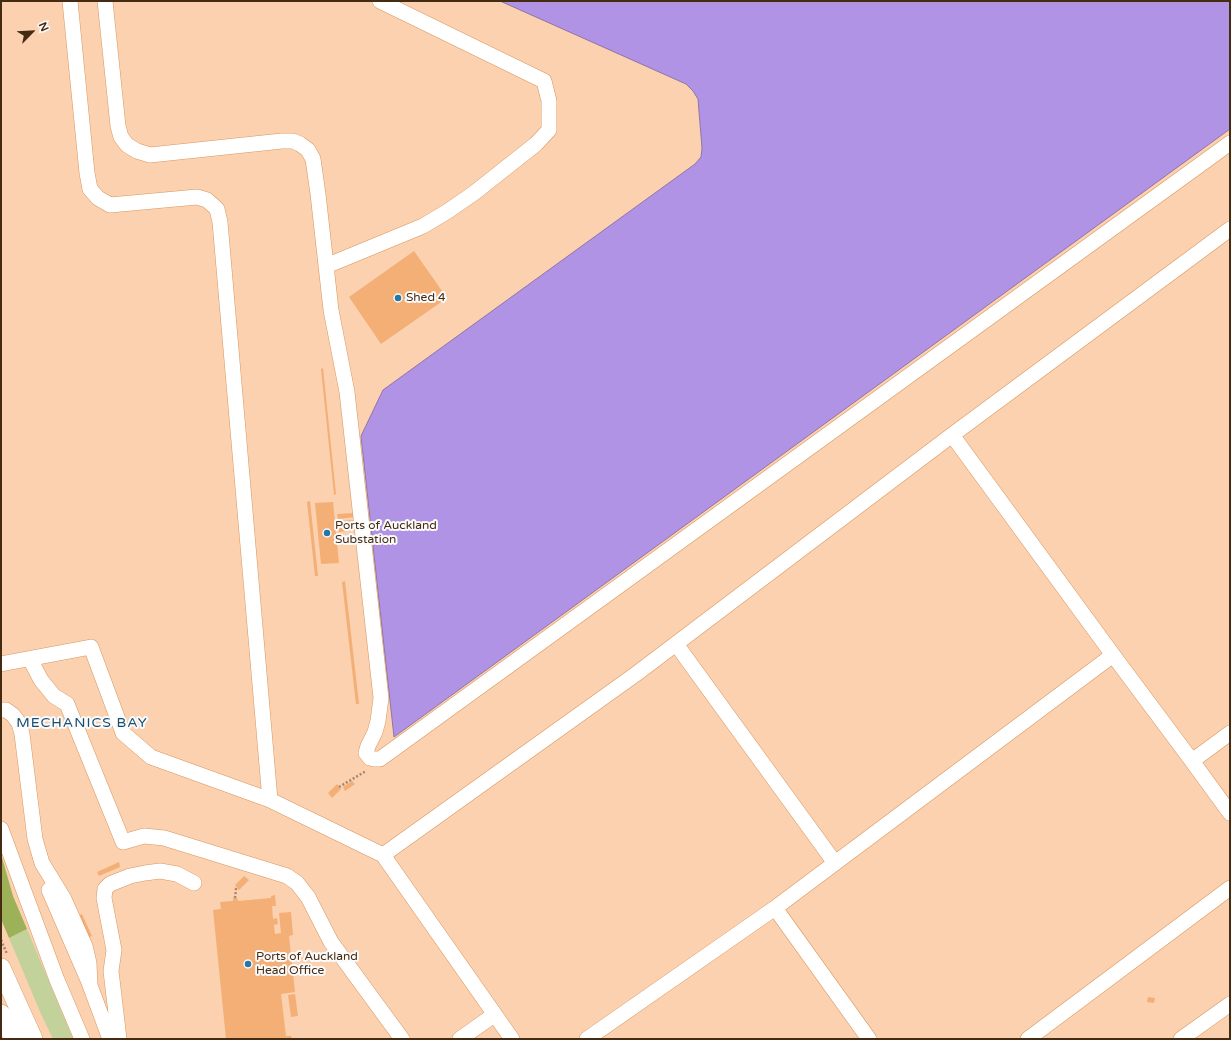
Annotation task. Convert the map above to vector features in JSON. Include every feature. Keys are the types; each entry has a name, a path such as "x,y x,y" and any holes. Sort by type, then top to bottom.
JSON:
{"main road":[{"path":"1,968 33,1039"},
{"path":"1,1014 14,1039"}],"street":[{"path":"70,1 87,173 90,189 98,198 110,205 197,197 207,200 217,209 220,222 270,800"},
{"path":"105,1 118,126 121,137 127,145 136,151 150,155 293,141 308,150 313,159 331,310 347,392 381,698 378,721 366,753 370,758 374,759 380,759 1230,143"},
{"path":"326,266 423,226 448,211 474,193 536,144 549,130 549,101 544,81 380,1"},
{"path":"383,855 676,644 952,435 1230,228"},
{"path":"952,435 1230,813"},
{"path":"676,644 835,863"},
{"path":"1,664 91,647 123,733 151,757 270,800 383,855 512,1039"},
{"path":"587,1039 775,908 1114,654"},
{"path":"30,659 41,680 54,696 67,704 123,842 144,836 164,838 287,876 297,882 308,897 331,942 402,1039"},
{"path":"1,710 6,710 13,714 19,723 22,734 35,839 42,863 64,899 85,946 90,964 90,985 110,1039"},
{"path":"1192,761 1230,734"},
{"path":"1,829 57,980 82,1039"},
{"path":"119,1039 111,971 114,950 104,898 105,889 110,884 145,872 160,871 177,874 194,882"},
{"path":"1028,1039 1230,888"},
{"path":"775,908 869,1039"},
{"path":"1181,1039 1230,1004"},
{"path":"460,1039 494,1015"}],"path":[{"path":"339,787 370,769 374,759"},
{"path":"235,898 237,887"}],"green space":[{"path":"1,854 13,896 27,929 9,938 1,919"},
{"path":"27,929 73,1039 53,1039 9,938"}],"shaded area":[{"path":"500,1 1230,1 1230,129 394,737 361,436 383,390 695,164 701,157 702,148 698,99 686,84"}],"building":[{"name":"Shed 4","path":"414,251 447,298 381,344 349,297"},
{"path":"323,368 336,494 334,495 321,369"},
{"path":"310,501 318,576 315,576 307,502"},
{"name":"Ports of Auckland Substation","path":"333,502 339,563 321,564 315,503"},
{"path":"354,513 355,517 338,519 337,514"},
{"path":"355,520 355,524 338,526 338,521"},
{"path":"355,526 356,530 339,532 338,528"},
{"path":"345,581 359,704 356,704 342,582"},
{"path":"352,781 355,784 345,791 343,787"},
{"path":"337,784 341,789 332,798 328,793"},
{"path":"119,862 120,867 99,876 97,872"},
{"path":"244,876 249,880 239,890 235,885"},
{"name":"Ports of Auckland Head Office","path":"275,895 276,906 272,906 273,919 277,918 278,924 274,925 275,934 281,933 279,913 291,912 293,935 289,936 295,992 281,994 286,1036 291,1036 292,1039 226,1039 213,910 221,909 220,902 233,901 233,898 237,898 238,901 271,898 271,896"},
{"path":"82,914 92,936 88,938 78,916"},
{"path":"295,994 298,1016 291,1017 288,995"},
{"path":"1148,997 1155,998 1154,1003 1147,1002"}],"place":[{"name":"Shed 4","path":"398,298"},
{"name":"Ports of Auckland Substation","path":"327,533"},
{"name":"Ports of Auckland Head Office","path":"248,964"}],"district":[{"name":"MECHANICS BAY","path":"82,723"}]}
